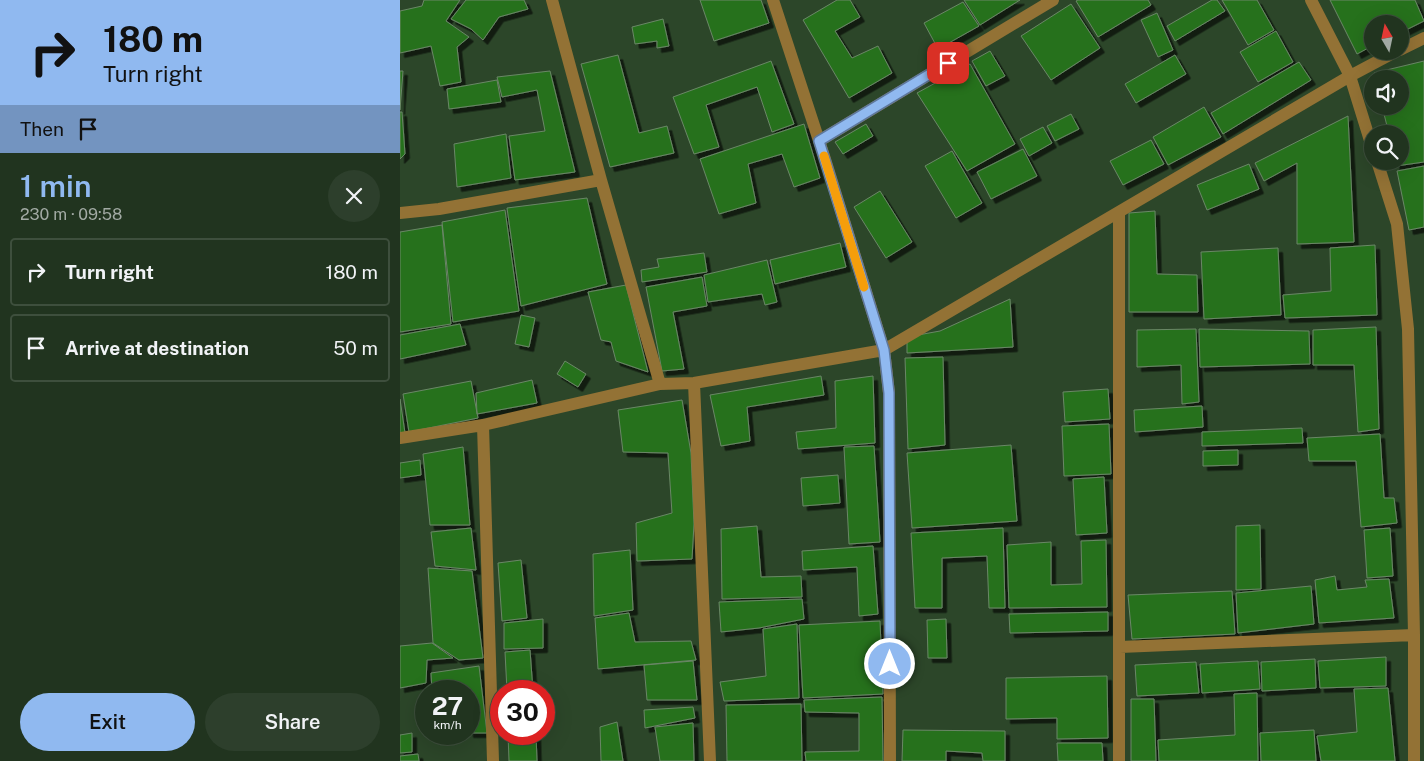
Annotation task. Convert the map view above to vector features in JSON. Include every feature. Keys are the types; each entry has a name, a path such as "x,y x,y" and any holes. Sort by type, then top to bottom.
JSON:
{"street":[{"path":"552,0 601,180 660,384"},
{"path":"772,0 819,141 884,350 889,393 890,761"},
{"path":"819,141 1053,0"},
{"path":"1311,0 1350,76 1365,125"},
{"path":"1409,46 1424,38"},
{"path":"400,438 483,425 660,384 694,383 884,350 1350,76 1381,60"},
{"path":"1380,170 1397,224 1408,329 1414,635 1414,761"},
{"path":"400,213 439,209 601,180"},
{"path":"1119,212 1119,761"},
{"path":"694,383 710,761"},
{"path":"483,425 494,761"},
{"path":"1120,647 1414,635"}],"building":[{"path":"424,0 460,0 446,21 469,37 457,47 461,82 440,86 431,46 400,53 400,11 422,6"},
{"path":"466,0 524,0 528,9 499,17 483,40 471,29 451,19"},
{"path":"700,0 761,0 769,23 714,41"},
{"path":"837,0 850,0 860,17 835,31 852,58 878,46 892,73 849,98 803,20"},
{"path":"964,0 1020,0 980,25"},
{"path":"1148,0 1151,5 1098,37 1076,1"},
{"path":"1212,0 1217,0 1225,11 1175,41 1167,26"},
{"path":"1222,0 1257,0 1274,30 1248,45"},
{"path":"1330,0 1415,0 1424,21 1409,28 1409,15 1364,15 1364,50 1357,54"},
{"path":"963,2 979,26 938,49 924,23"},
{"path":"1071,4 1100,48 1051,80 1021,36"},
{"path":"1157,13 1173,50 1158,57 1141,20"},
{"path":"663,19 669,46 657,48 657,41 635,44 632,27"},
{"path":"1276,31 1293,62 1258,82 1240,52"},
{"path":"990,51 1005,76 986,86 972,61"},
{"path":"618,55 639,133 667,126 674,153 610,167 581,64"},
{"path":"1175,55 1186,74 1136,103 1125,84"},
{"path":"771,61 794,124 772,132 757,87 706,105 719,147 694,154 673,97"},
{"path":"1424,61 1424,162 1409,164 1409,125 1387,125 1384,115 1409,115 1409,70 1386,70"},
{"path":"1299,62 1311,80 1223,134 1211,113"},
{"path":"970,64 1015,144 967,171 917,93"},
{"path":"400,71 403,71 400,110"},
{"path":"550,71 575,172 515,180 509,136 545,131 537,90 502,97 497,77"},
{"path":"497,80 501,102 449,109 447,89"},
{"path":"1204,107 1221,137 1168,165 1153,137"},
{"path":"400,112 402,112 405,154 400,159"},
{"path":"1071,114 1079,129 1055,141 1047,126"},
{"path":"1348,116 1354,242 1297,244 1297,163 1264,181 1255,163"},
{"path":"804,124 820,178 794,187 782,154 748,164 756,203 719,214 700,159"},
{"path":"866,124 873,136 843,154 835,142"},
{"path":"1043,127 1052,143 1029,156 1020,139"},
{"path":"506,134 511,178 457,187 454,144"},
{"path":"1151,140 1164,164 1123,185 1110,161"},
{"path":"1023,149 1037,176 991,199 977,172"},
{"path":"952,151 982,203 956,218 925,166"},
{"path":"1249,164 1259,189 1207,210 1197,185"},
{"path":"1424,166 1424,227 1409,230 1397,171"},
{"path":"880,191 912,242 886,258 854,207"},
{"path":"587,198 607,284 521,306 507,208"},
{"path":"505,210 519,311 453,322 442,222"},
{"path":"1155,211 1157,274 1197,275 1198,312 1129,312 1129,213"},
{"path":"442,225 451,324 400,332 400,232"},
{"path":"840,243 846,267 775,284 770,260"},
{"path":"1375,245 1377,315 1285,318 1283,295 1331,291 1330,248"},
{"path":"1278,248 1281,315 1204,319 1201,252"},
{"path":"704,253 707,272 642,282 641,270 659,267 657,259"},
{"path":"767,260 777,302 765,305 762,294 708,302 704,275"},
{"path":"702,277 707,306 673,312 684,369 662,371 646,287"},
{"path":"626,285 648,372 616,361 611,342 601,340 588,292"},
{"path":"1010,299 1013,347 907,353 907,337 940,331"},
{"path":"521,315 535,318 529,347 515,344"},
{"path":"460,324 466,345 400,359 400,335"},
{"path":"1376,327 1379,429 1358,432 1354,365 1313,365 1313,330"},
{"path":"1196,329 1199,402 1182,404 1181,365 1137,367 1137,330"},
{"path":"1199,329 1309,331 1310,364 1200,367"},
{"path":"943,357 945,445 908,449 905,358"},
{"path":"565,361 586,374 578,387 557,374"},
{"path":"821,376 824,395 747,407 750,441 721,446 710,395"},
{"path":"873,376 875,443 798,449 796,432 836,428 835,381"},
{"path":"532,380 537,403 477,414 476,393"},
{"path":"471,381 478,418 409,432 403,394"},
{"path":"1108,389 1110,419 1065,422 1063,392"},
{"path":"400,399 405,433 400,434"},
{"path":"682,400 691,453 694,524 692,559 637,561 636,523 672,513 668,453 623,452 618,410"},
{"path":"1202,406 1203,427 1135,432 1134,410"},
{"path":"1109,424 1111,474 1064,476 1062,426"},
{"path":"1302,428 1303,443 1202,446 1202,432"},
{"path":"1380,434 1384,498 1394,498 1397,523 1361,527 1356,461 1309,461 1307,438"},
{"path":"1011,445 1017,521 912,528 907,453"},
{"path":"874,446 880,542 849,544 844,447"},
{"path":"463,447 470,525 430,525 423,454"},
{"path":"1238,450 1238,465 1203,466 1203,451"},
{"path":"420,460 421,475 400,478 400,463"},
{"path":"838,475 840,503 803,506 801,478"},
{"path":"1104,477 1107,533 1076,535 1073,479"},
{"path":"1260,525 1261,589 1236,590 1236,526"},
{"path":"757,526 761,577 801,576 802,597 722,599 721,529"},
{"path":"471,528 476,570 435,566 431,532"},
{"path":"1003,528 1005,608 989,608 987,556 942,558 942,608 915,608 911,533"},
{"path":"1390,528 1393,576 1367,578 1364,530"},
{"path":"1106,540 1107,607 1009,608 1007,545 1051,542 1051,585 1082,584 1081,541"},
{"path":"873,546 878,614 859,616 857,567 803,570 802,551"},
{"path":"630,550 633,610 594,616 593,554"},
{"path":"521,560 527,618 502,621 498,563"},
{"path":"428,568 472,571 483,658 459,660 433,643"},
{"path":"1335,576 1337,590 1367,587 1365,580 1389,579 1394,618 1319,623 1315,580"},
{"path":"1311,586 1314,624 1238,633 1236,593"},
{"path":"1232,591 1235,634 1132,639 1128,595"},
{"path":"802,599 804,619 759,628 721,632 719,602"},
{"path":"1108,612 1108,631 1010,633 1009,614"},
{"path":"629,613 635,642 691,641 696,660 598,669 595,618"},
{"path":"543,619 543,648 504,649 504,623"},
{"path":"946,619 947,658 928,658 927,620"},
{"path":"880,621 883,694 803,698 799,625"},
{"path":"797,624 799,698 724,701 720,682 766,676 763,629"},
{"path":"432,643 453,658 427,660 426,680 415,680 415,685 400,688 400,646"},
{"path":"530,650 532,680 506,680 505,652"},
{"path":"1386,657 1386,686 1320,688 1318,661"},
{"path":"1315,659 1316,688 1262,691 1261,662"},
{"path":"693,661 697,700 647,700 644,665"},
{"path":"1258,661 1260,689 1202,693 1200,664"},
{"path":"1196,662 1199,693 1137,696 1135,665"},
{"path":"479,666 487,733 480,733 480,680 431,680 431,673"},
{"path":"1107,676 1108,738 1057,739 1057,718 1006,719 1006,678"},
{"path":"1388,688 1395,761 1321,761 1317,736 1357,732 1354,689"},
{"path":"1257,693 1258,761 1159,761 1158,740 1235,735 1234,694"},
{"path":"882,697 883,761 806,761 805,752 859,751 859,713 805,712 804,700"},
{"path":"1131,699 1154,699 1156,761 1131,761"},
{"path":"801,704 802,761 727,761 726,705"},
{"path":"693,707 695,718 645,728 644,710"},
{"path":"617,722 623,761 601,761 600,727"},
{"path":"693,723 694,761 660,761 655,727"},
{"path":"903,730 1005,731 1005,761 983,761 982,753 946,751 946,761 902,761"},
{"path":"1314,730 1316,761 1261,761 1260,733"},
{"path":"412,733 412,752 400,753 400,735"},
{"path":"1057,743 1102,743 1103,761 1058,761"},
{"path":"508,745 536,745 537,761 509,761"},
{"path":"418,754 419,761 400,761 400,756"}],"slow traffic":[{"path":"824,156 864,287"}],"route":[{"path":"890,664 889,393 884,350 819,141 948,63"}]}
